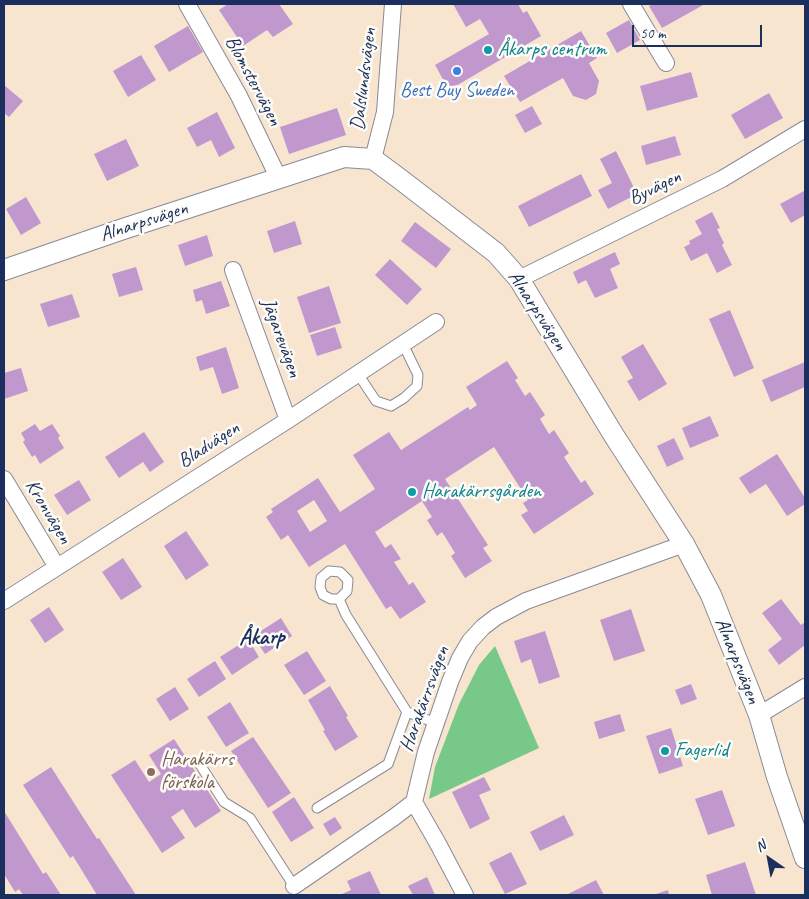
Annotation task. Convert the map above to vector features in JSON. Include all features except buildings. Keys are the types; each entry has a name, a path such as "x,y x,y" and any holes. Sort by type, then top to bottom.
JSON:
{"street":[{"name":"Blomstervägen","path":"187,4 239,96 279,179"},
{"name":"Dalslundsvägen","path":"373,159 385,112 393,4"},
{"path":"631,4 666,62"},
{"name":"Byvägen","path":"520,279 722,179 805,129"},
{"name":"Alnarpsvägen","path":"4,270 123,228 344,157 373,159 482,241 520,279 613,434 684,544 711,595 759,715 777,777 805,858"},
{"name":"Jägarevägen","path":"233,270 288,420"},
{"name":"Bladvägen","path":"4,601 288,420 436,322"},
{"name":"Kronvägen","path":"4,480 57,567"},
{"name":"Harakärrsvägen","path":"414,802 426,752 450,682 460,658 470,641 483,627 496,617 526,601 684,544"},
{"path":"759,715 805,687"},
{"path":"294,886 414,802 465,895"}],"lane":[{"path":"358,374 376,401 391,406 404,398 417,386 418,375 403,344"},
{"path":"339,599 346,615 407,712 436,723"},
{"path":"318,808 388,764 407,712"},
{"path":"198,763 224,802 250,818 294,886"}],"green space":[{"path":"495,646 539,748 429,799 435,767 459,704 479,665"}],"place":[{"name":"Åkarps centrum","path":"488,50"},
{"name":"Best Buy Sweden","path":"457,71"},
{"name":"Harakärrsgården","path":"412,492"},
{"name":"Fagerlid","path":"665,751"},
{"name":"Harakärrs förskola","path":"151,772"}],"district":[{"name":"Åkarp","path":"262,638"}]}
